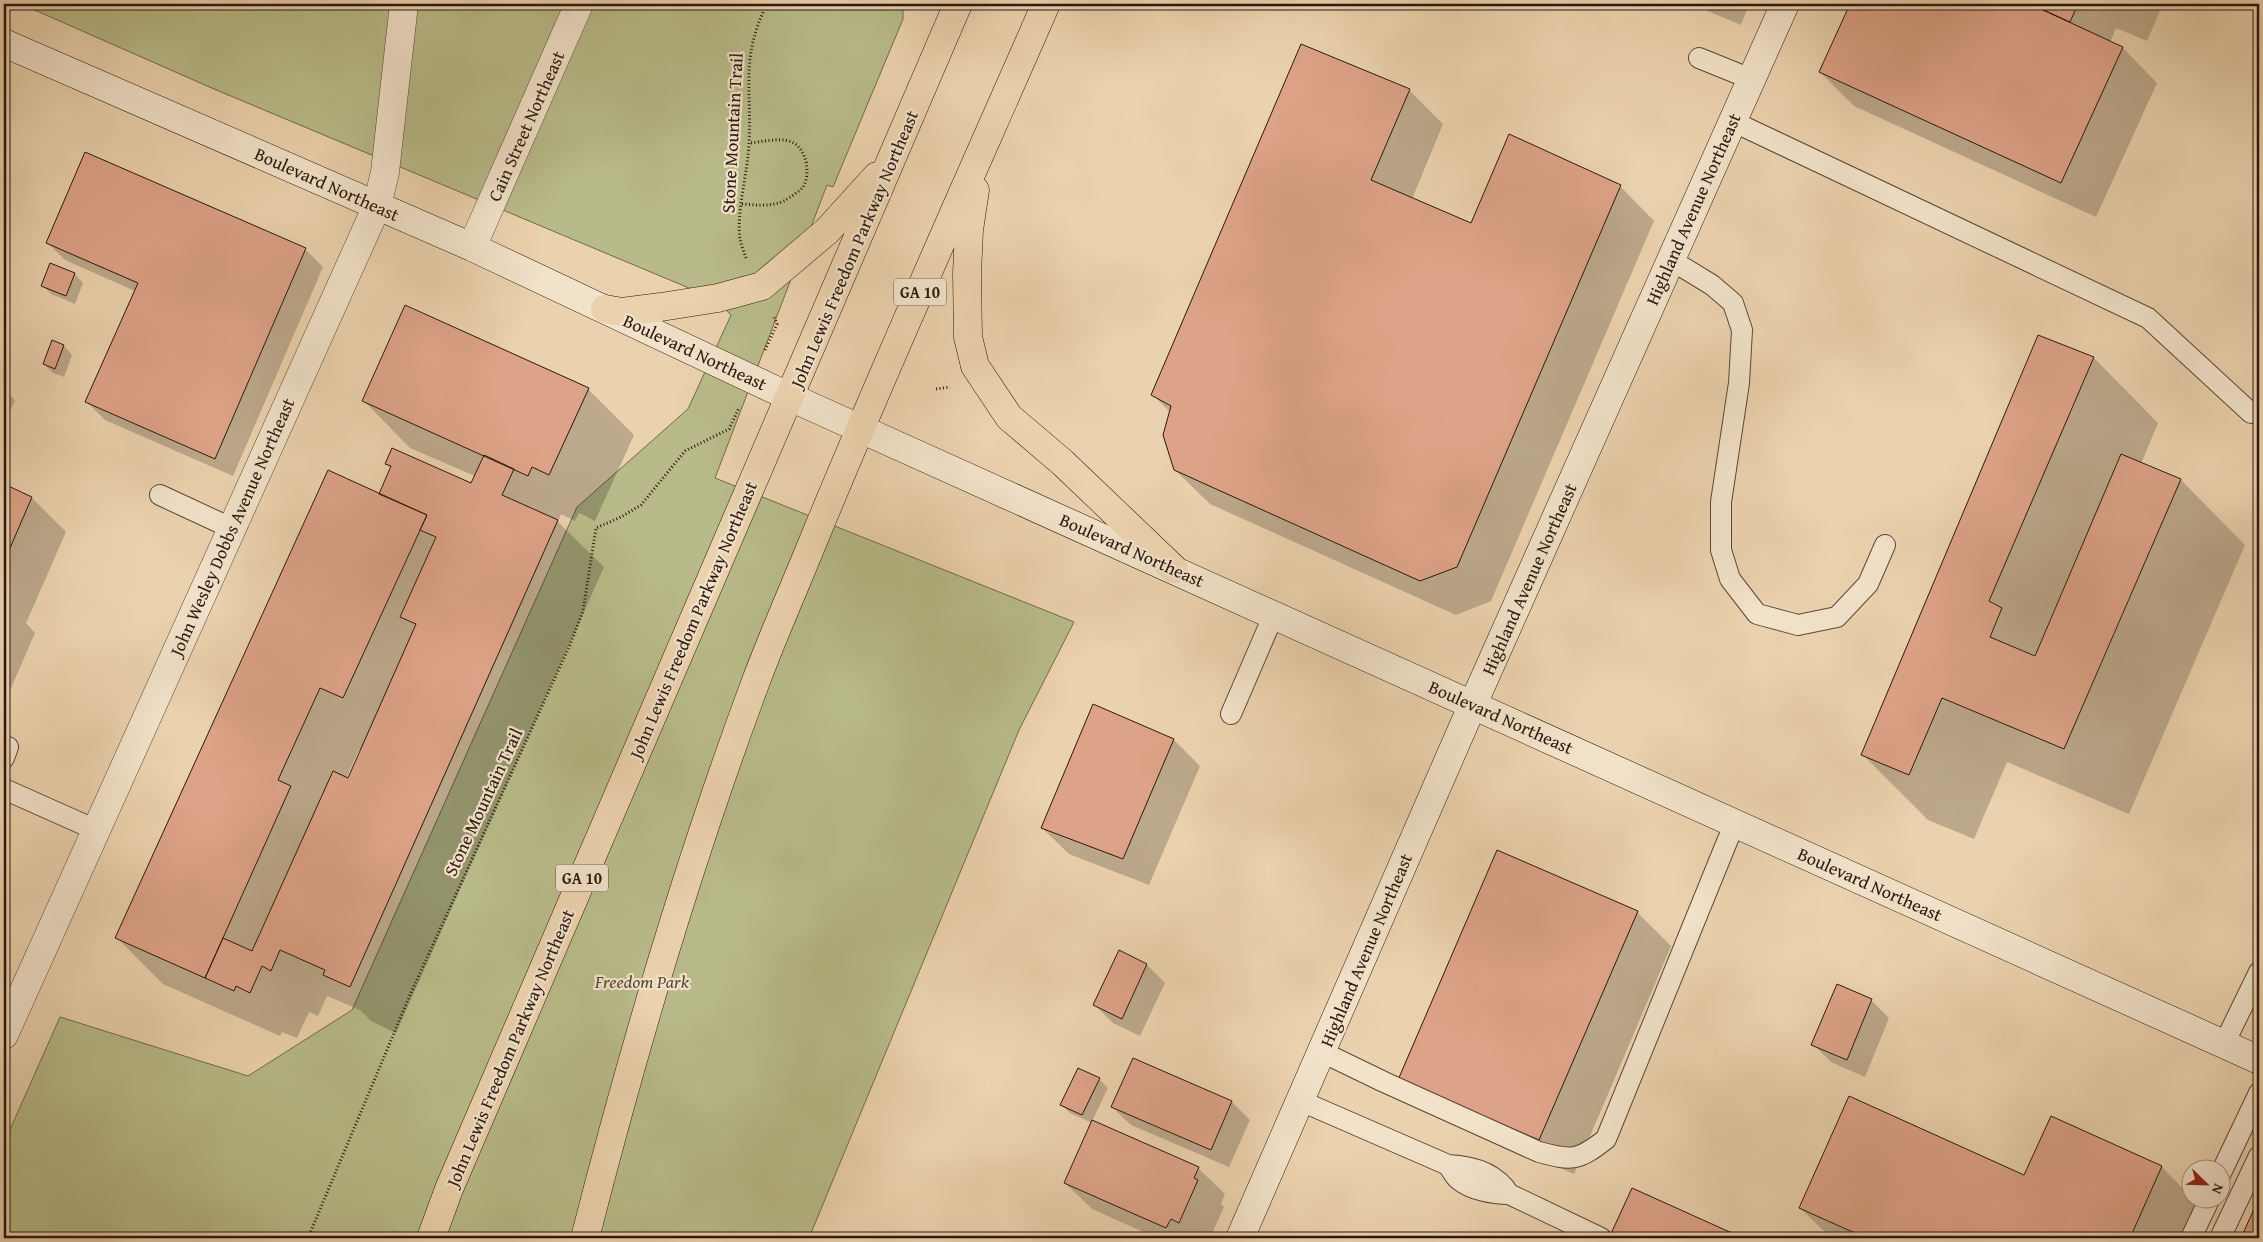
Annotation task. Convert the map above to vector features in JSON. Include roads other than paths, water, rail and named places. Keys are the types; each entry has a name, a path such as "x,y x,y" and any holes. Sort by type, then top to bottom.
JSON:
{"highway":[{"name":"John Lewis Freedom Parkway Northeast","path":"431,1238 449,1189 958,4"},
{"name":"GA 10","path":"585,1238 624,1089 665,950 718,788 756,681 861,428 1046,4"},
{"path":"980,157 969,230 967,274 968,337 975,366 1009,416 1063,463 1174,568"},
{"path":"605,309 622,312 671,306 718,298 762,286 827,231 892,160"}],"main road":[{"name":"John Wesley Dobbs Avenue Northeast","path":"4,1035 377,206 385,172 404,4"},
{"name":"Cain Street Northeast","path":"472,247 579,4"},
{"name":"Highland Avenue Northeast","path":"1240,1238 1473,704 1785,4"},
{"name":"Boulevard Northeast","path":"4,43 472,247 790,397 1174,568 2259,1060"}],"lane":[{"path":"1699,58 1752,79"},
{"path":"1732,122 2148,318 2251,413"},
{"path":"1671,260 1712,285 1733,304 1742,330 1740,383 1721,502 1721,550 1730,579 1758,614 1798,625 1837,618 1868,584 1885,545"},
{"path":"160,495 231,528"},
{"path":"1231,714 1274,614"},
{"path":"4,789 96,830"},
{"path":"1322,1052 1539,1152 1566,1159 1589,1152 1606,1139 1734,822"},
{"path":"2224,1044 2259,972"},
{"path":"2227,1160 2259,1093"},
{"path":"1301,1101 1448,1165 1467,1166 1501,1181 1509,1194 1601,1238"},
{"path":"2220,1238 2259,1156"},
{"path":"2191,1238 2204,1210"}],"park label":[{"name":"Freedom Park","path":"642,981"}]}
